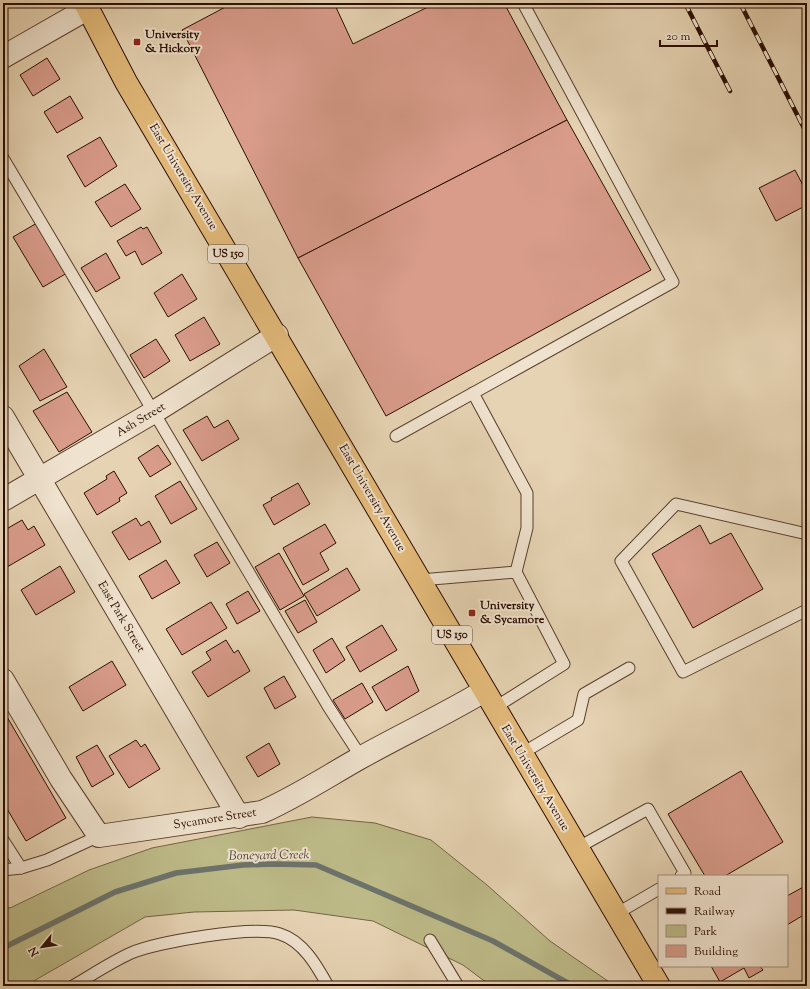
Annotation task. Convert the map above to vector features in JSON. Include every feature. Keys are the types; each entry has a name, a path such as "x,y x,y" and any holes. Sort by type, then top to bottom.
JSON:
{"main road":[{"name":"East University Avenue","path":"88,4 130,88 277,335 521,754 659,986"}],"street":[{"path":"3,57 88,4"},
{"name":"Ash Street","path":"3,500 154,412 277,335"},
{"name":"East Park Street","path":"3,417 239,817"},
{"path":"3,680 61,779 99,836"},
{"name":"Sycamore Street","path":"99,836 239,817 262,812 283,803 361,757 451,711 489,699"}],"lane":[{"path":"396,436 673,282 523,3"},
{"path":"3,158 324,699 361,757"},
{"path":"473,393 527,493 527,528 516,572 564,664 489,699"},
{"path":"807,534 676,504 621,561 683,672 807,610"},
{"path":"420,580 516,572"},
{"path":"521,754 578,720 584,694 629,668"},
{"path":"577,848 648,809 685,873 682,875"},
{"path":"3,870 21,868 47,860 99,836"},
{"path":"3,840 21,868"},
{"path":"616,914 658,890"},
{"path":"73,986 85,983 131,953 144,949 193,938 258,931 280,934 295,942 314,962 328,986"},
{"path":"430,940 458,986"}],"green space":[{"path":"312,817 375,823 431,840 487,885 550,941 615,986 491,986 463,965 373,921 294,910 194,912 145,917 25,986 3,986 3,906 10,908 89,870 152,848"}],"building":[{"path":"233,3 334,3 353,44 436,3 504,3 567,120 298,258 182,30"},
{"path":"47,58 60,79 33,96 20,75"},
{"path":"70,96 83,118 57,133 44,112"},
{"path":"567,120 651,270 386,416 298,258"},
{"path":"100,137 117,166 85,187 67,156"},
{"path":"795,170 807,193 807,205 776,221 759,188"},
{"path":"125,184 141,209 111,227 95,202"},
{"path":"37,223 67,273 43,287 13,237"},
{"path":"141,227 143,229 147,227 162,253 142,265 135,251 126,256 117,241"},
{"path":"106,253 120,278 96,292 81,268"},
{"path":"182,274 197,299 168,317 154,293"},
{"path":"204,317 220,344 190,361 175,335"},
{"path":"156,339 170,361 144,378 130,355"},
{"path":"44,349 67,387 40,401 19,366"},
{"path":"67,392 92,432 59,452 33,411"},
{"path":"207,416 214,428 228,420 239,439 202,461 183,430"},
{"path":"158,445 171,464 150,477 138,458"},
{"path":"114,471 127,493 119,498 120,501 97,515 84,493 107,479 106,476"},
{"path":"180,481 197,509 171,524 155,496"},
{"path":"298,483 310,504 274,525 263,505 272,500 271,498"},
{"path":"136,518 141,526 149,521 161,542 129,560 112,532"},
{"path":"22,520 28,530 34,526 45,545 7,567 3,560 3,531"},
{"path":"325,524 336,543 320,553 329,570 303,585 283,548"},
{"path":"700,525 710,544 731,533 763,589 693,628 652,554"},
{"path":"217,542 230,563 207,577 194,555"},
{"path":"279,553 304,596 280,610 255,567"},
{"path":"166,560 180,583 152,599 139,576"},
{"path":"60,566 75,592 36,615 21,590"},
{"path":"347,568 360,590 317,616 304,594"},
{"path":"248,591 260,611 237,624 226,604"},
{"path":"305,600 317,622 298,633 285,611"},
{"path":"211,602 227,628 182,655 166,629"},
{"path":"382,625 397,650 360,672 346,647"},
{"path":"332,638 345,660 326,673 313,650"},
{"path":"226,640 234,653 238,650 250,671 208,697 192,672 211,660 206,652"},
{"path":"112,661 126,685 83,711 69,687"},
{"path":"408,666 419,691 386,711 372,687"},
{"path":"284,676 296,697 275,709 264,688"},
{"path":"362,683 373,702 345,719 333,700"},
{"path":"3,710 66,818 26,841 3,802"},
{"path":"136,740 141,747 145,744 160,769 129,788 109,756"},
{"path":"269,743 280,764 258,777 246,757"},
{"path":"97,745 114,774 92,787 76,757"},
{"path":"741,771 783,842 727,875 704,875 668,814"},
{"path":"807,885 807,913 788,924 788,895"},
{"path":"712,967 761,967 763,970 749,978 744,968 720,982"}],"waterway":[{"name":"Boneyard Creek","path":"3,948 115,892 176,873 243,865 316,865 493,941 573,986"}],"railway":[{"path":"685,3 730,91"},
{"path":"740,3 807,134"}],"place":[{"name":"University & Hickory","path":"137,42"},
{"name":"University & Sycamore","path":"472,613"}]}
